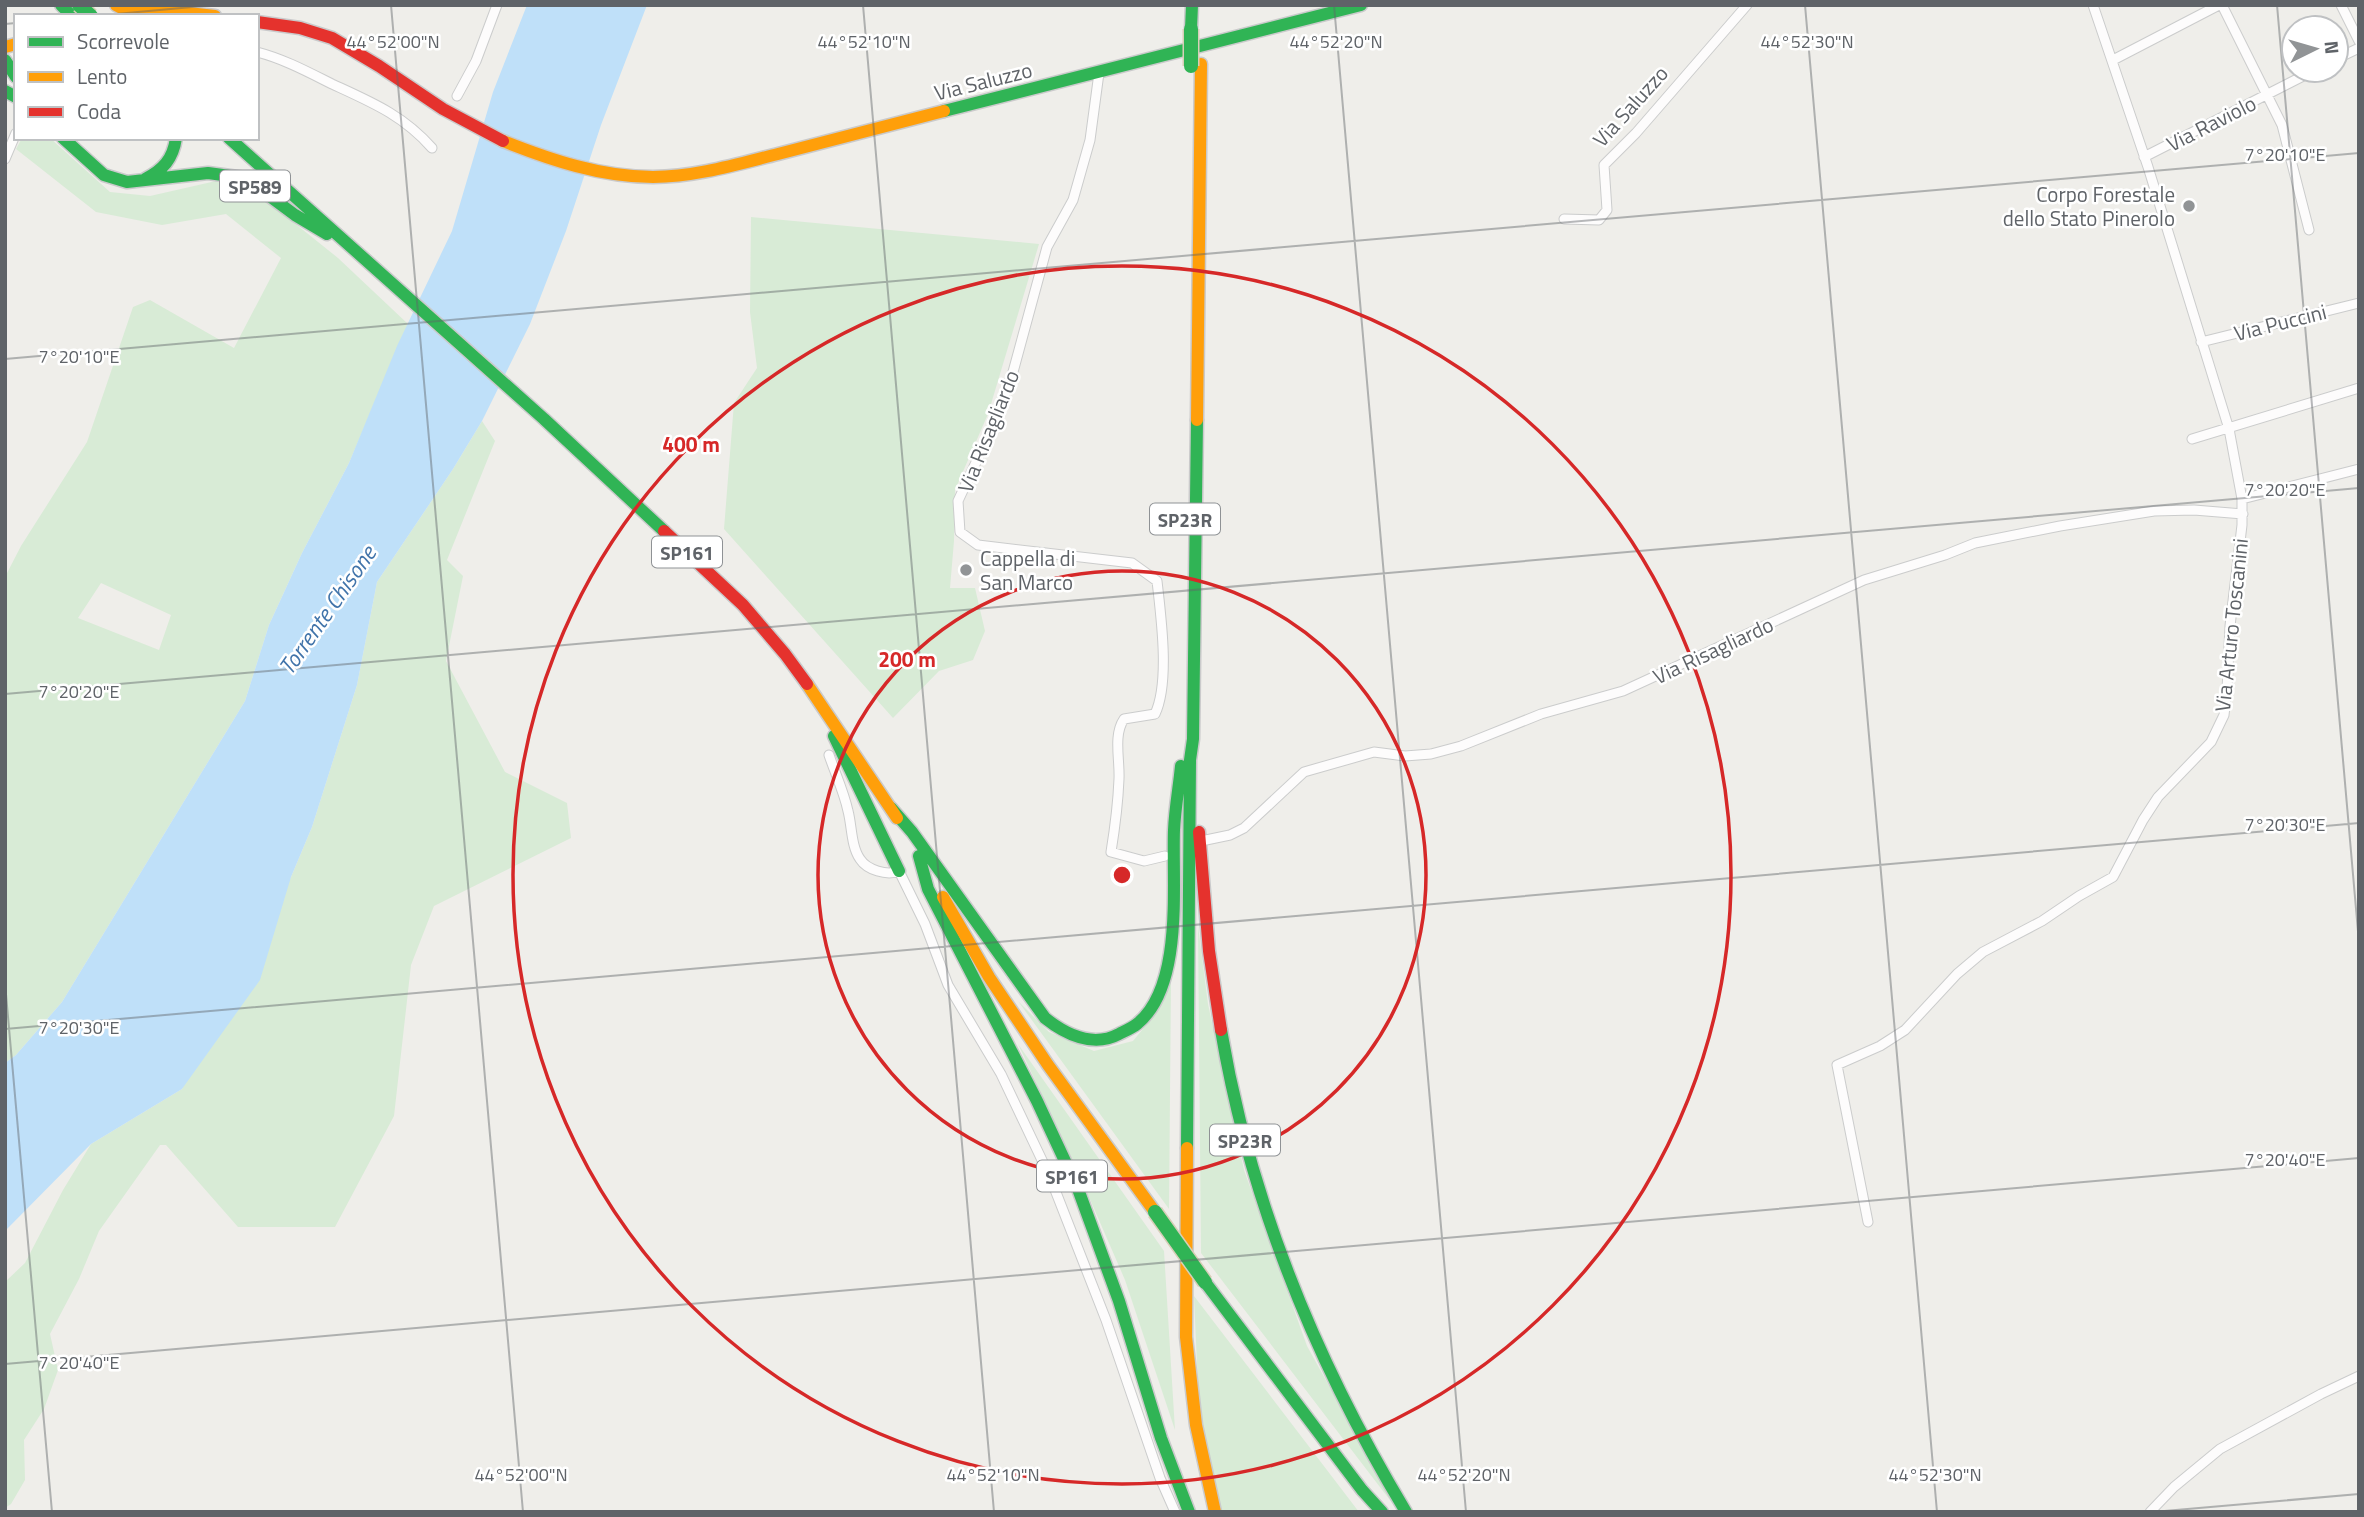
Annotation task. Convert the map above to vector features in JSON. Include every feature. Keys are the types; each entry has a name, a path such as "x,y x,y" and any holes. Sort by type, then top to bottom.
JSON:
{"main road":[{"name":"SP23R","path":"1192,5 1196,28 1196,65 1177,1219 1179,1337 1186,1423 1207,1512"},
{"name":"SP23R","path":"1196,28 1202,5"},
{"name":"Via Saluzzo","path":"259,22 327,35 368,58 456,117 508,142 550,158 612,173 653,177 695,172 753,160 1361,5"},
{"path":"120,8 134,14 193,9"},
{"name":"SP589","path":"65,140 104,176 127,182 208,173 245,178 295,215 356,251"},
{"path":"139,182 161,171 171,158 176,140"},
{"name":"SP161","path":"231,140 544,419 743,605 785,654 891,808 989,977 1048,1065 1205,1282 1362,1490 1382,1512"},
{"name":"SP23R","path":"1193,284 1193,739 1190,760 1186,1337 1194,1421 1214,1512"},
{"path":"816,697 899,871"},
{"name":"SP23R","path":"1193,739 1202,886 1216,999 1228,1070 1245,1141 1274,1233 1317,1344 1372,1454 1406,1512"},
{"name":"SP161","path":"891,808 912,832 1045,1018 1071,1035 1091,1040 1105,1039 1126,1032 1147,1014 1156,1002 1167,973 1172,935 1174,827 1183,754"},
{"name":"SP161","path":"919,856 928,889 1037,1101 1078,1189 1119,1301 1157,1428 1189,1512"},
{"path":"1362,1490 1374,1512"}],"street":[{"path":"457,96 476,61 497,5"},
{"name":"Via Saluzzo","path":"1564,219 1600,220 1607,209 1604,165 1747,5"},
{"name":"Via Arturo Toscanini","path":"1868,1222 1837,1065 1880,1046 1905,1030 1957,974 1983,952 2113,877 2158,797 2211,742 2224,715 2243,514 2242,499 2229,429 2113,60 2093,5"},
{"path":"2113,60 2220,5 2282,125 2309,230"},
{"path":"2341,5 2359,41"},
{"path":"259,53 316,75 384,108 405,121 432,148"},
{"name":"Via Risagliardo","path":"1099,73 1090,140 1073,200 1047,247 1013,372 991,430 958,501 960,532 978,545 1132,563 1157,581 1163,632 1161,695 1155,714 1124,719 1120,724 1119,776 1111,852 1144,861 1165,856"},
{"name":"Via Raviolo","path":"2144,157 2287,84"},
{"path":"5,159 14,138"},
{"name":"Via Puccini","path":"2201,342 2359,303"},
{"path":"2192,439 2359,388"},
{"path":"2242,499 2359,469"},
{"name":"Via Risagliardo","path":"1206,840 1230,835 1244,828 1304,772 1374,752 1405,756 1431,754 1461,746 1541,715 1623,691 1864,580 1975,543 2154,511 2194,510 2243,514"},
{"path":"829,755 848,808 859,859 875,870 892,873 899,871 925,924 948,985 1001,1074 1050,1177 1106,1320 1160,1478 1175,1512"},
{"path":"2150,1512 2174,1487 2220,1449 2359,1376"}],"green space":[{"path":"21,140 52,140 110,192 150,196 216,181 257,193 338,258 408,324 349,463 302,553 269,625 245,701 62,1002 16,1055 5,1063 5,577 21,546 87,442 133,307 150,300 234,348 281,258 226,214 162,225 96,212 16,149","holes":["101,583 171,615 159,650 78,618"]},
{"path":"751,217 1039,244 988,414 955,490 950,588 975,588 985,631 973,660 939,671 893,718 724,529 734,403 757,368 750,312"},
{"path":"482,421 495,441 447,560 463,576 446,661 505,772 567,803 571,838 434,906 411,965 394,1116 335,1227 238,1227 166,1145 160,1145 99,1231 79,1279 50,1334 58,1370 44,1409 24,1440 25,1480 11,1504 5,1508 5,1282 25,1263 63,1190 91,1144 182,1089 291,877 312,827 357,685 377,582"},
{"path":"1198,926 1208,1004 1244,1170 1307,1346 1399,1512 1201,1253"},
{"path":"1171,980 1169,1209 1018,1001 1049,1032 1094,1051 1133,1041 1156,1013"},
{"path":"1018,1044 1164,1251 1175,1430 1125,1280"},
{"path":"1194,1296 1359,1512 1221,1512 1199,1410"}],"water":[{"name":"Torrente Chisone","path":"527,5 647,5 530,324 482,421 377,582 357,685 312,827 291,877 260,980 182,1089 91,1144 5,1231 5,1063 16,1055 62,1002 245,701 269,625 302,553 349,463 397,346 452,231 493,92"}],"traffic: fast":[{"path":"61,5 70,14"},
{"path":"79,5 89,14"},
{"path":"1191,29 1192,5"},
{"path":"944,111 1361,5"},
{"path":"1191,29 1191,66"},
{"path":"5,60 14,74"},
{"path":"5,91 14,96"},
{"path":"65,140 104,175 127,182 208,173 245,178 295,215 327,234"},
{"path":"145,179 166,163 175,140"},
{"path":"231,140 544,419 664,531"},
{"path":"1187,1148 1190,760 1193,739 1197,420"},
{"path":"834,736 899,871"},
{"path":"891,808 912,832 1045,1018 1070,1034 1099,1040 1119,1034 1137,1024 1152,1007 1162,985 1169,960 1172,933 1174,830 1181,766"},
{"path":"919,856 928,889 1037,1101 1078,1189 1119,1301 1161,1438 1189,1512"},
{"path":"1221,1030 1250,1157 1291,1280 1344,1398 1406,1512"},
{"path":"1155,1212 1205,1282"},
{"path":"1205,1282 1362,1490 1382,1512"}],"traffic: slow":[{"path":"116,5 137,12 158,5"},
{"path":"153,9 197,14"},
{"path":"5,47 14,45"},
{"path":"1197,420 1201,64"},
{"path":"503,141 595,171 634,176 669,176 732,166 944,111"},
{"path":"807,684 897,818"},
{"path":"943,897 989,977 1048,1065 1155,1212"},
{"path":"1187,1148 1186,1337 1196,1425 1215,1512"}],"traffic: jam":[{"path":"259,22 300,28 332,38 443,109 503,141"},
{"path":"664,531 743,605 807,684"},
{"path":"1199,832 1209,951 1221,1030"}],"place":[{"name":"Corpo Forestale dello Stato Pinerolo","path":"2189,206"},
{"name":"Cappella di San Marco","path":"966,570"}]}
